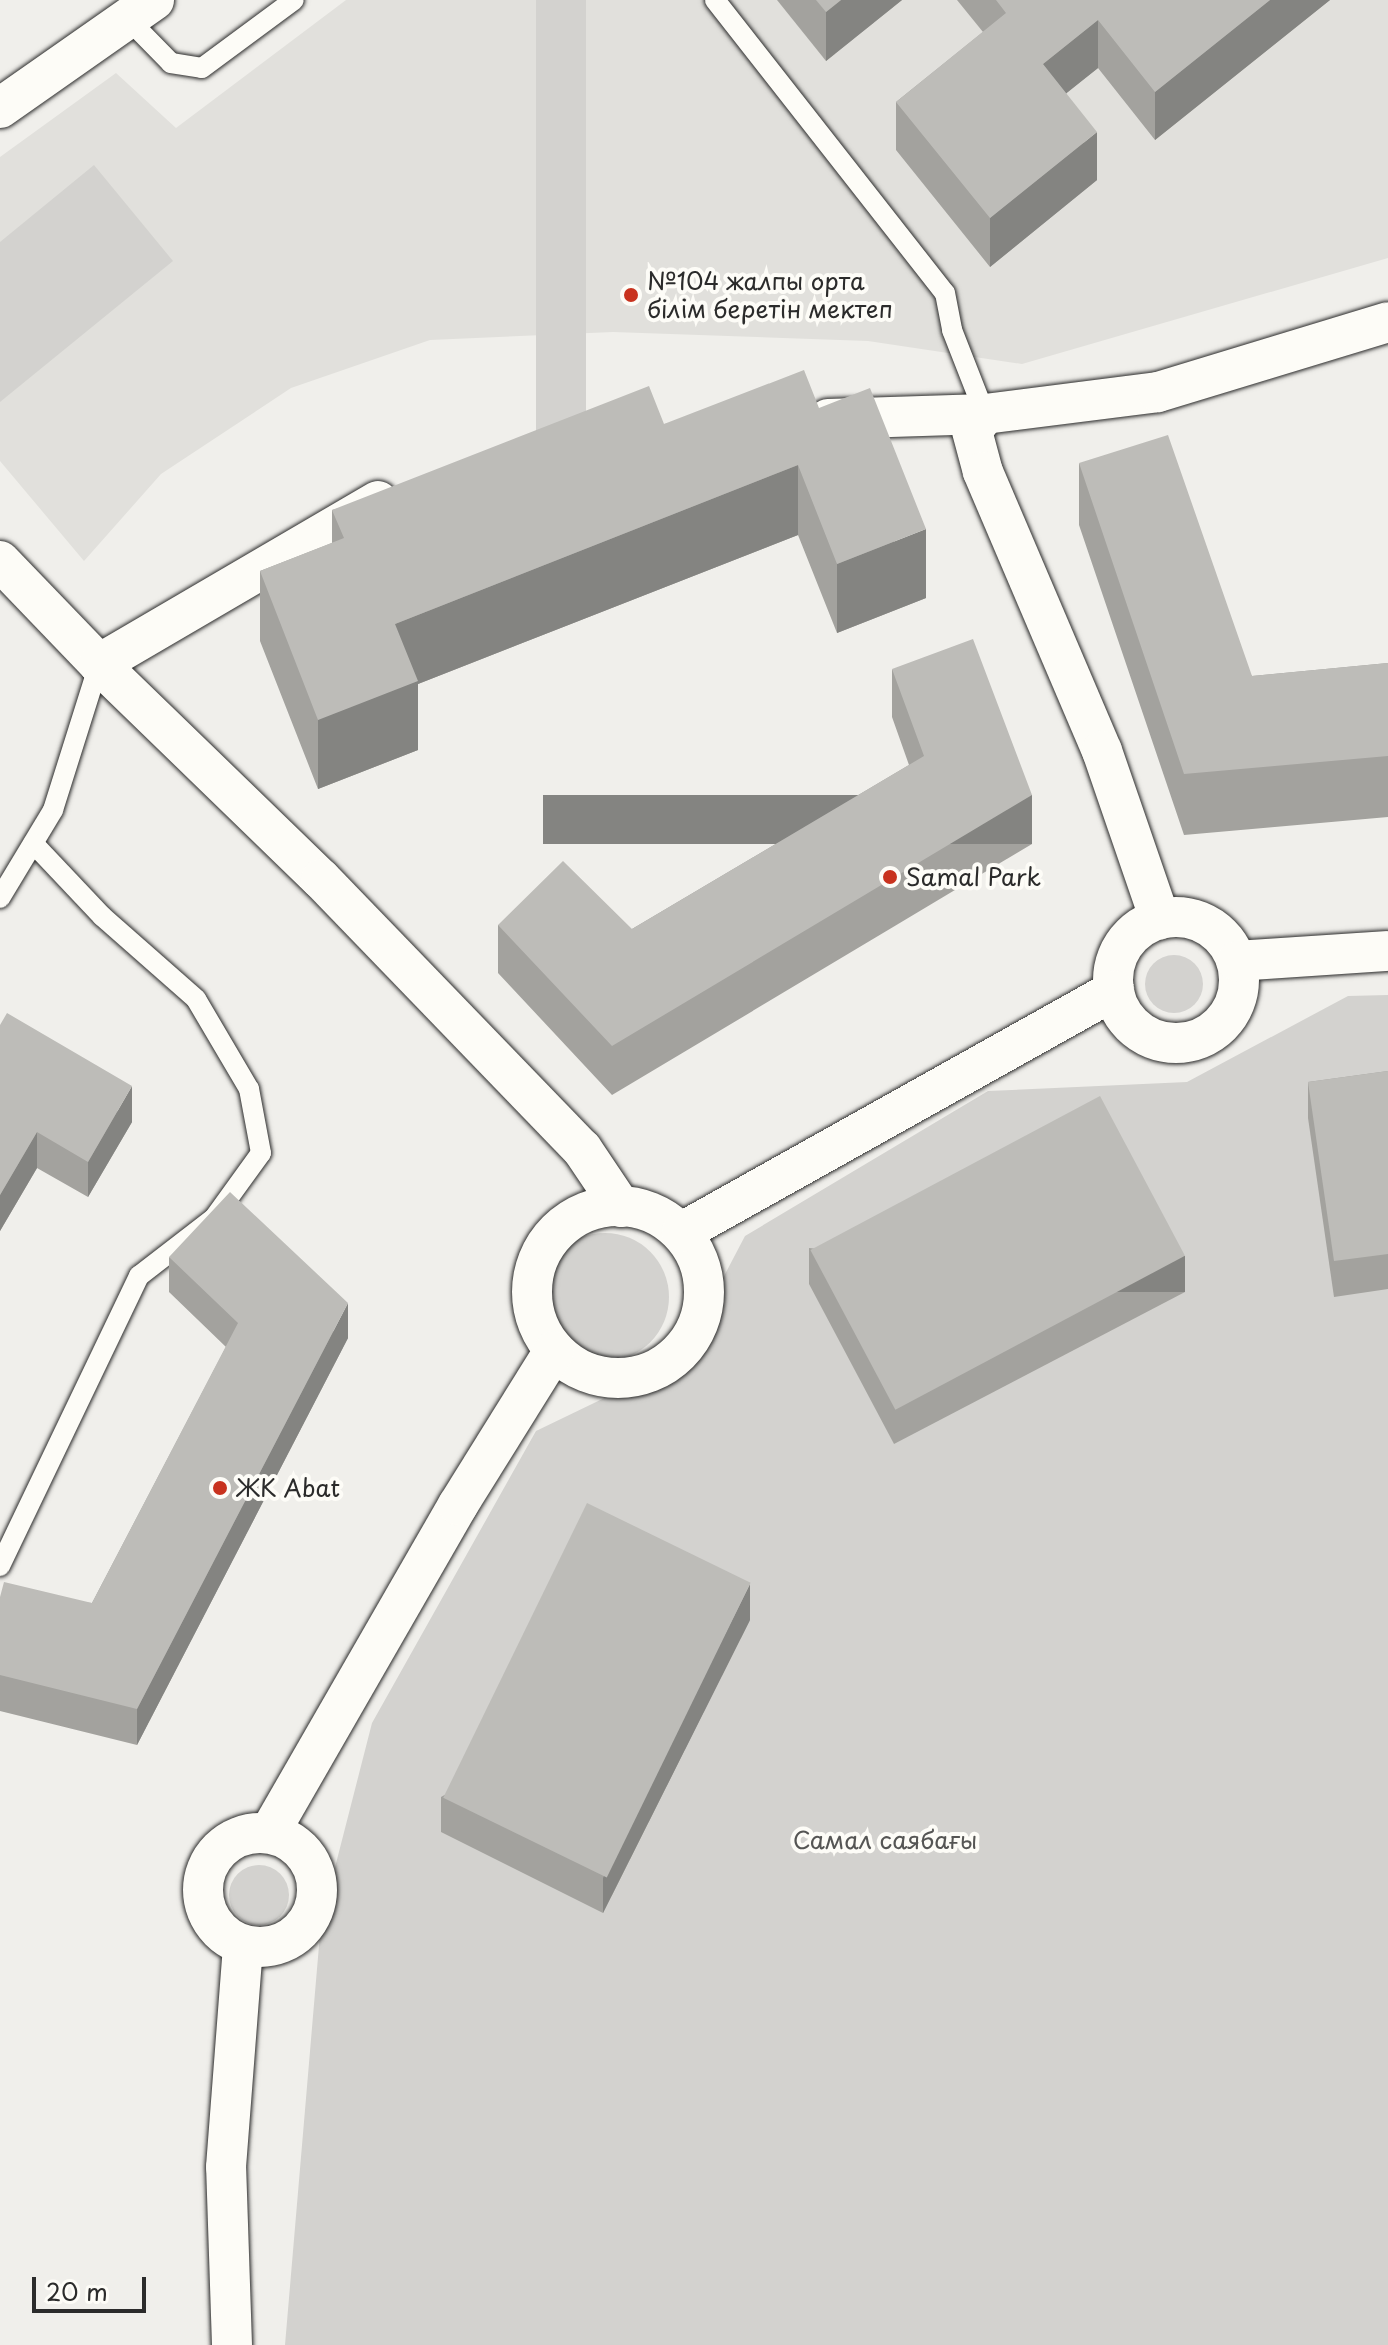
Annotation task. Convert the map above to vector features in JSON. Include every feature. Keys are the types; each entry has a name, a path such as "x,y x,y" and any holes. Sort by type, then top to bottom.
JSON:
{"street":[{"path":"0,108 141,9"},
{"path":"793,421 985,414 1158,392 1388,322"},
{"path":"985,414 972,431 983,472 1102,751 1160,919"},
{"path":"99,664 385,497 416,487"},
{"path":"0,561 99,664 321,879 582,1149 621,1207"},
{"path":"1160,919 1198,921 1215,930 1229,944 1237,961 1240,991 1228,1018 1206,1037 1177,1045 1148,1038 1125,1019 1114,991 1113,972 1124,946 1143,927 1160,919"},
{"path":"1237,961 1388,951"},
{"path":"682,1232 1114,991"},
{"path":"598,1206 643,1208 682,1232 703,1272 702,1317 677,1356 638,1377 592,1375 554,1351 533,1311 534,1266 558,1227 598,1206"},
{"path":"270,1832 458,1505 554,1351"},
{"path":"270,1832 299,1846 316,1872 318,1904 302,1931 274,1947 243,1946 218,1930 204,1905 203,1876 217,1850 241,1834 270,1832"},
{"path":"232,2345 226,2167 243,1946"}],"lane":[{"path":"141,9 171,63 202,68 294,0"},
{"path":"715,0 945,293 952,330 985,414"},
{"path":"0,898 53,810 99,664"},
{"path":"0,1566 139,1276 214,1218 261,1153 249,1089 196,999 102,916 33,843"}],"shaded area":[{"name":"№104 жалпы орта білім беретін мектеп","path":"346,0 1388,0 1388,258 1022,364 868,341 613,332 430,340 291,388 161,474 84,561 0,461 0,157 116,73 176,128"}],"green space":[{"path":"536,0 586,0 586,551 536,551"},
{"path":"94,165 173,261 0,402 0,242"},
{"path":"1174,955 1185,957 1194,964 1201,973 1201,995 1194,1004 1185,1011 1174,1013 1163,1011 1154,1004 1147,995 1145,984 1147,973 1154,964 1163,957"},
{"name":"Самал саябағы","path":"1388,995 1388,2345 285,2345 321,1922 372,1723 536,1431 679,1362 745,1236 988,1091 1187,1082 1348,996"},
{"path":"605,1233 630,1238 651,1251 664,1272 669,1297 664,1322 651,1343 630,1356 605,1361 580,1356 559,1343 546,1322 541,1297 546,1272 559,1251 580,1238"},
{"path":"259,1865 271,1867 280,1874 287,1883 287,1907 280,1916 271,1923 259,1925 247,1923 238,1916 231,1907 229,1895 231,1883 238,1874 247,1867"}],"building":[{"path":"816,0 841,0 826,12"},
{"path":"996,0 1270,0 1155,92 1098,20 1043,64 1097,132 990,218 896,102 1006,13"},
{"path":"804,370 819,408 870,388 926,529 837,564 798,465 395,624 418,681 318,720 260,571 344,538 332,510 649,386 664,424"},
{"path":"1168,435 1252,676 1388,663 1388,756 1184,774 1079,463"},
{"path":"973,639 1032,795 612,1046 498,925 563,861 632,929 924,756 892,669"},
{"path":"7,1013 132,1086 88,1162 37,1132 0,1195 0,1025"},
{"path":"1388,1071 1388,1254 1334,1261 1308,1082"},
{"path":"1100,1096 1185,1256 895,1410 810,1250"},
{"name":"ЖК Abat","path":"230,1192 348,1303 137,1709 0,1675 0,1597 4,1582 92,1603 238,1323 169,1257"},
{"path":"587,1503 751,1583 607,1878 443,1798"}],"place":[{"name":"№104 жалпы орта білім беретін мектеп","path":"631,295"},
{"name":"Samal Park","path":"890,877"},
{"name":"ЖК Abat","path":"220,1488"}]}
